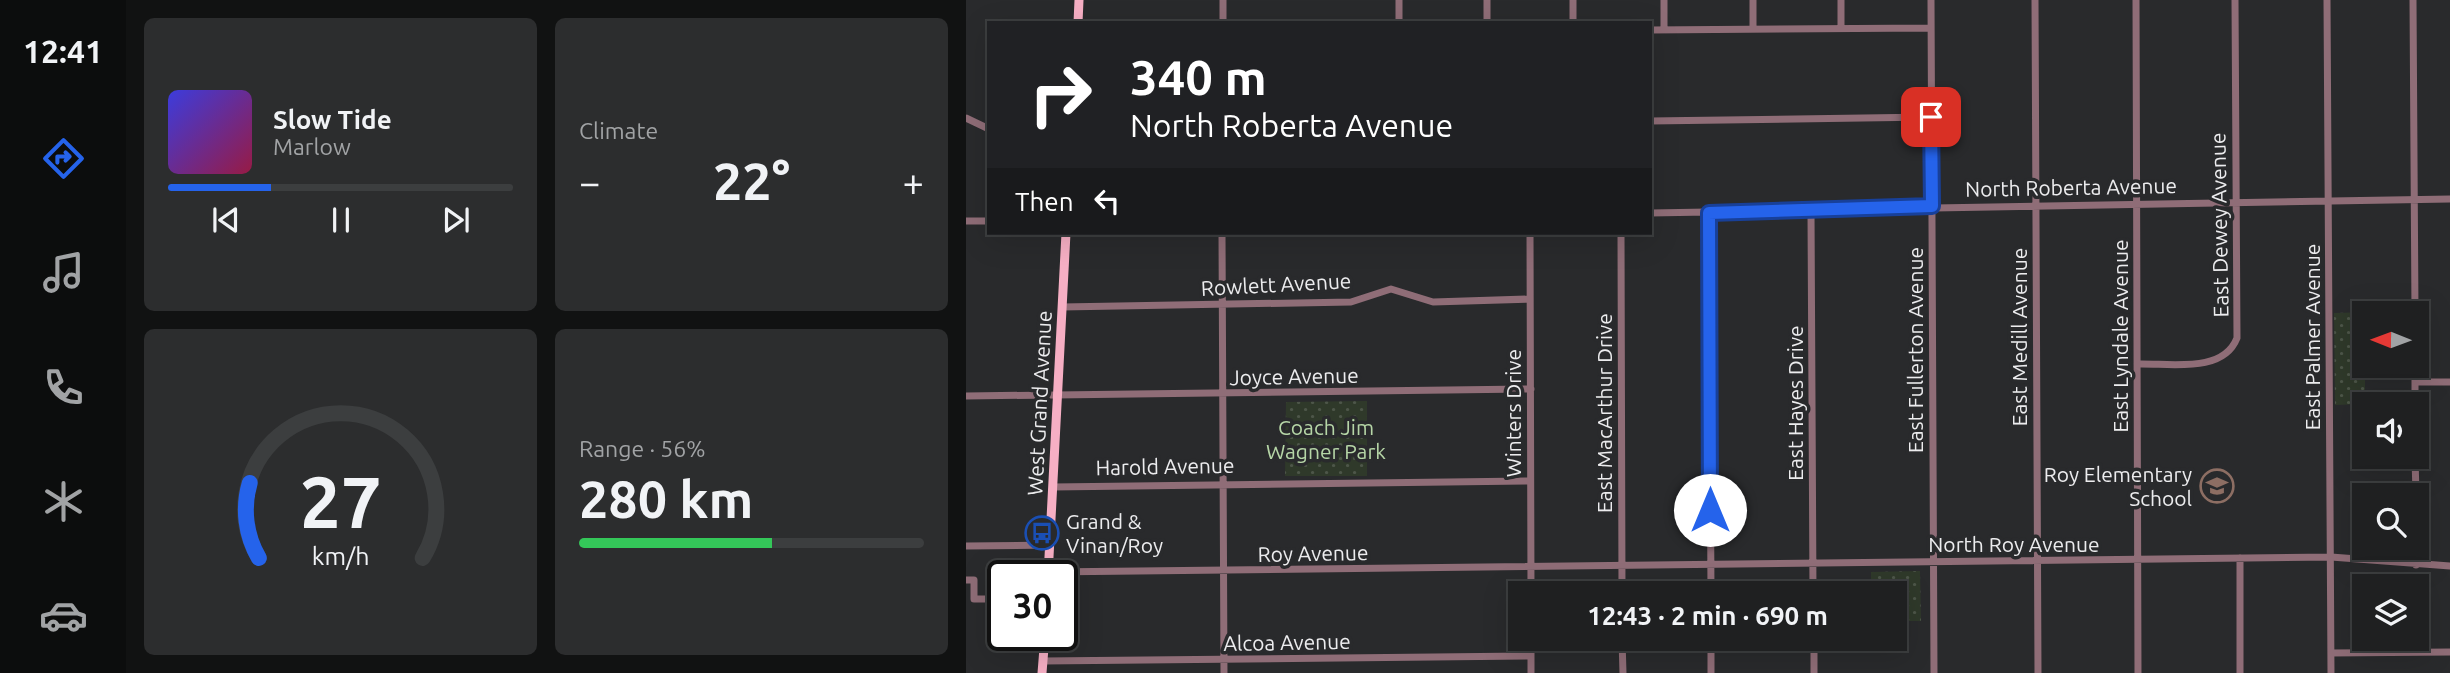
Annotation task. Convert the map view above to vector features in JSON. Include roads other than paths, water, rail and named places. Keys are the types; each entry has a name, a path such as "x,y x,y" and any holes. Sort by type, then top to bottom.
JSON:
{"main road":[{"path":"1078,21 1079,0"},
{"name":"West Grand Avenue","path":"1048,560 1066,235"},
{"path":"1042,673 1044,651"}],"street":[{"path":"1223,0 1223,21"},
{"path":"1399,0 1399,21"},
{"path":"1486,0 1486,21"},
{"path":"1573,0 1573,21"},
{"path":"1664,0 1664,30"},
{"path":"1753,0 1753,29"},
{"path":"1840,0 1841,29"},
{"name":"East Fullerton Avenue","path":"1931,0 1934,673"},
{"name":"East Medill Avenue","path":"2035,0 2038,673"},
{"name":"East Lyndale Avenue","path":"2136,0 2138,673"},
{"name":"East Dewey Avenue","path":"2137,364 2213,362 2231,353 2238,330 2235,0"},
{"name":"East Palmer Avenue","path":"2328,0 2331,673"},
{"path":"2413,0 2415,301"},
{"path":"1652,30 1931,28"},
{"path":"1652,121 1931,117"},
{"path":"966,118 987,128"},
{"name":"North Roberta Avenue","path":"1652,213 2450,199"},
{"name":"East Hayes Drive","path":"1811,212 1813,581"},
{"path":"1709,213 1711,581"},
{"path":"966,221 987,221"},
{"path":"1222,235 1224,673"},
{"name":"Winters Drive","path":"1530,235 1531,581"},
{"name":"East MacArthur Drive","path":"1621,235 1622,581"},
{"name":"Rowlett Avenue","path":"1062,307 1351,302 1391,289 1433,302 1530,299"},
{"path":"2415,378 2415,392"},
{"path":"2415,383 2450,382"},
{"name":"Joyce Avenue","path":"966,396 1531,389"},
{"name":"Harold Avenue","path":"1053,487 1223,482 1531,481"},
{"path":"966,547 1049,545"},
{"name":"North Roy Avenue","path":"1578,566 2331,557 2450,566"},
{"path":"2240,673 2241,558"},
{"path":"2416,560 2416,565"},
{"name":"Roy Avenue","path":"1078,574 1578,566"},
{"path":"966,580 974,580 974,599 987,599"},
{"path":"1531,651 1531,673"},
{"path":"1622,651 1623,673"},
{"path":"1711,651 1711,673"},
{"path":"1814,651 1814,673"},
{"path":"2331,653 2450,652"},
{"name":"Alcoa Avenue","path":"1043,661 1531,656"}],"place":[{"name":"Roy Elementary School","path":"2217,486"},
{"name":"Grand & Vinan/Roy","path":"1042,533"}],"park label":[{"name":"Coach Jim Wagner Park","path":"1326,439"}]}
